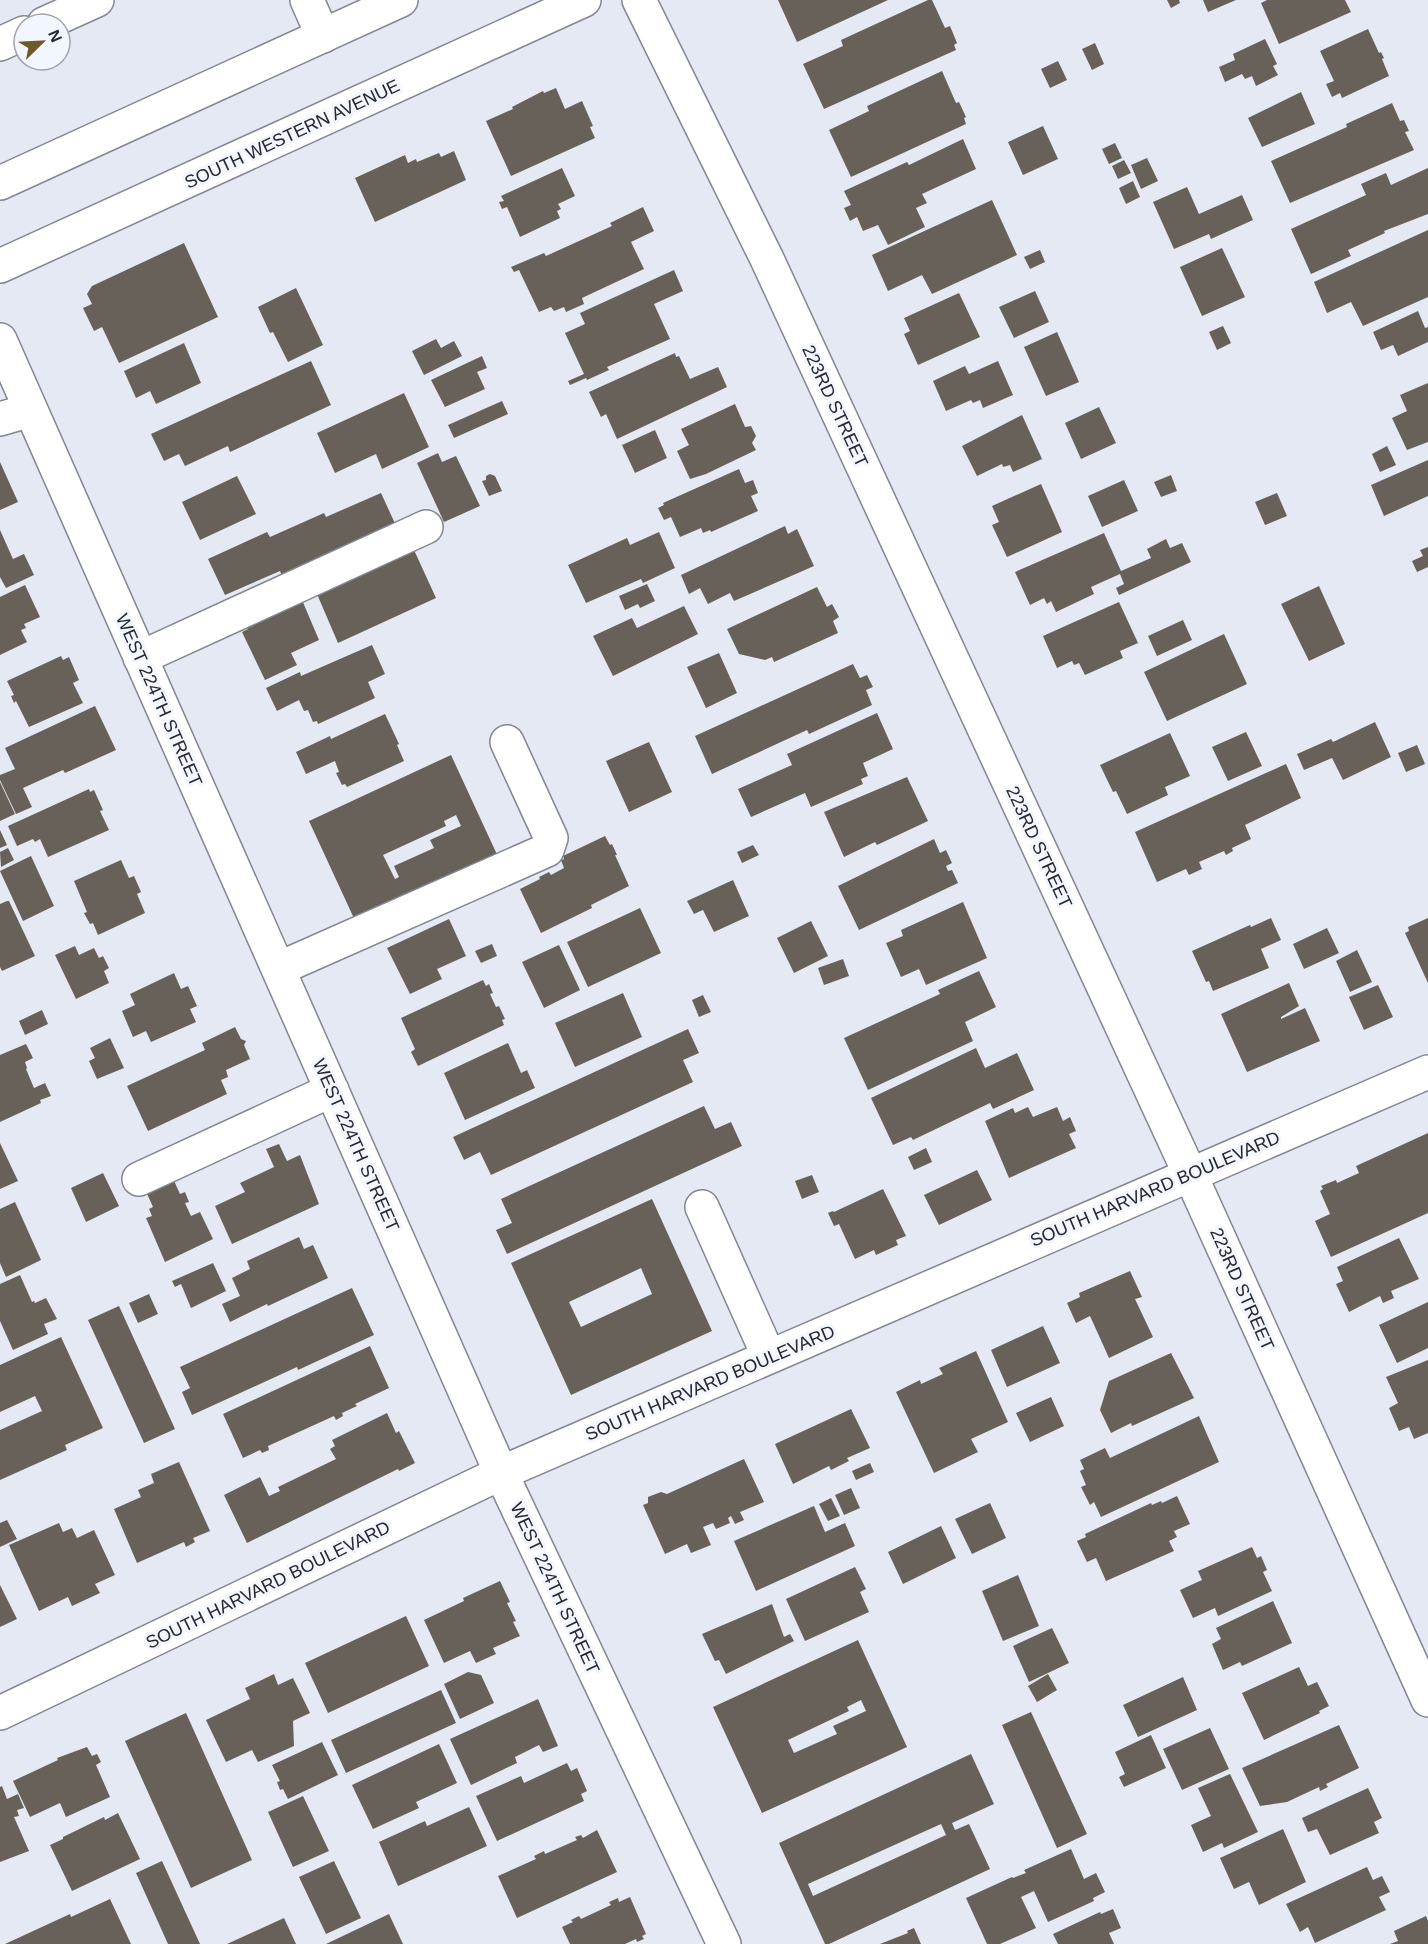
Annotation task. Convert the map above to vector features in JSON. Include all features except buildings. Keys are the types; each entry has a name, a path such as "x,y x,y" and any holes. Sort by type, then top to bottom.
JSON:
{"street":[{"path":"70,12 97,0"},
{"path":"308,0 323,36"},
{"path":"0,183 401,0"},
{"name":"SOUTH WESTERN AVENUE","path":"0,266 584,0"},
{"name":"223RD STREET","path":"639,0 772,270 1190,1174 1428,1700"},
{"name":"WEST 224TH STREET","path":"0,340 501,1473 724,1944"},
{"path":"0,419 31,410"},
{"path":"140,658 426,526"},
{"path":"278,969 547,850 551,838 507,742"},
{"name":"SOUTH HARVARD BOULEVARD","path":"0,1713 501,1473 1428,1072"},
{"path":"139,1179 332,1090"},
{"path":"702,1207 769,1357"}]}
